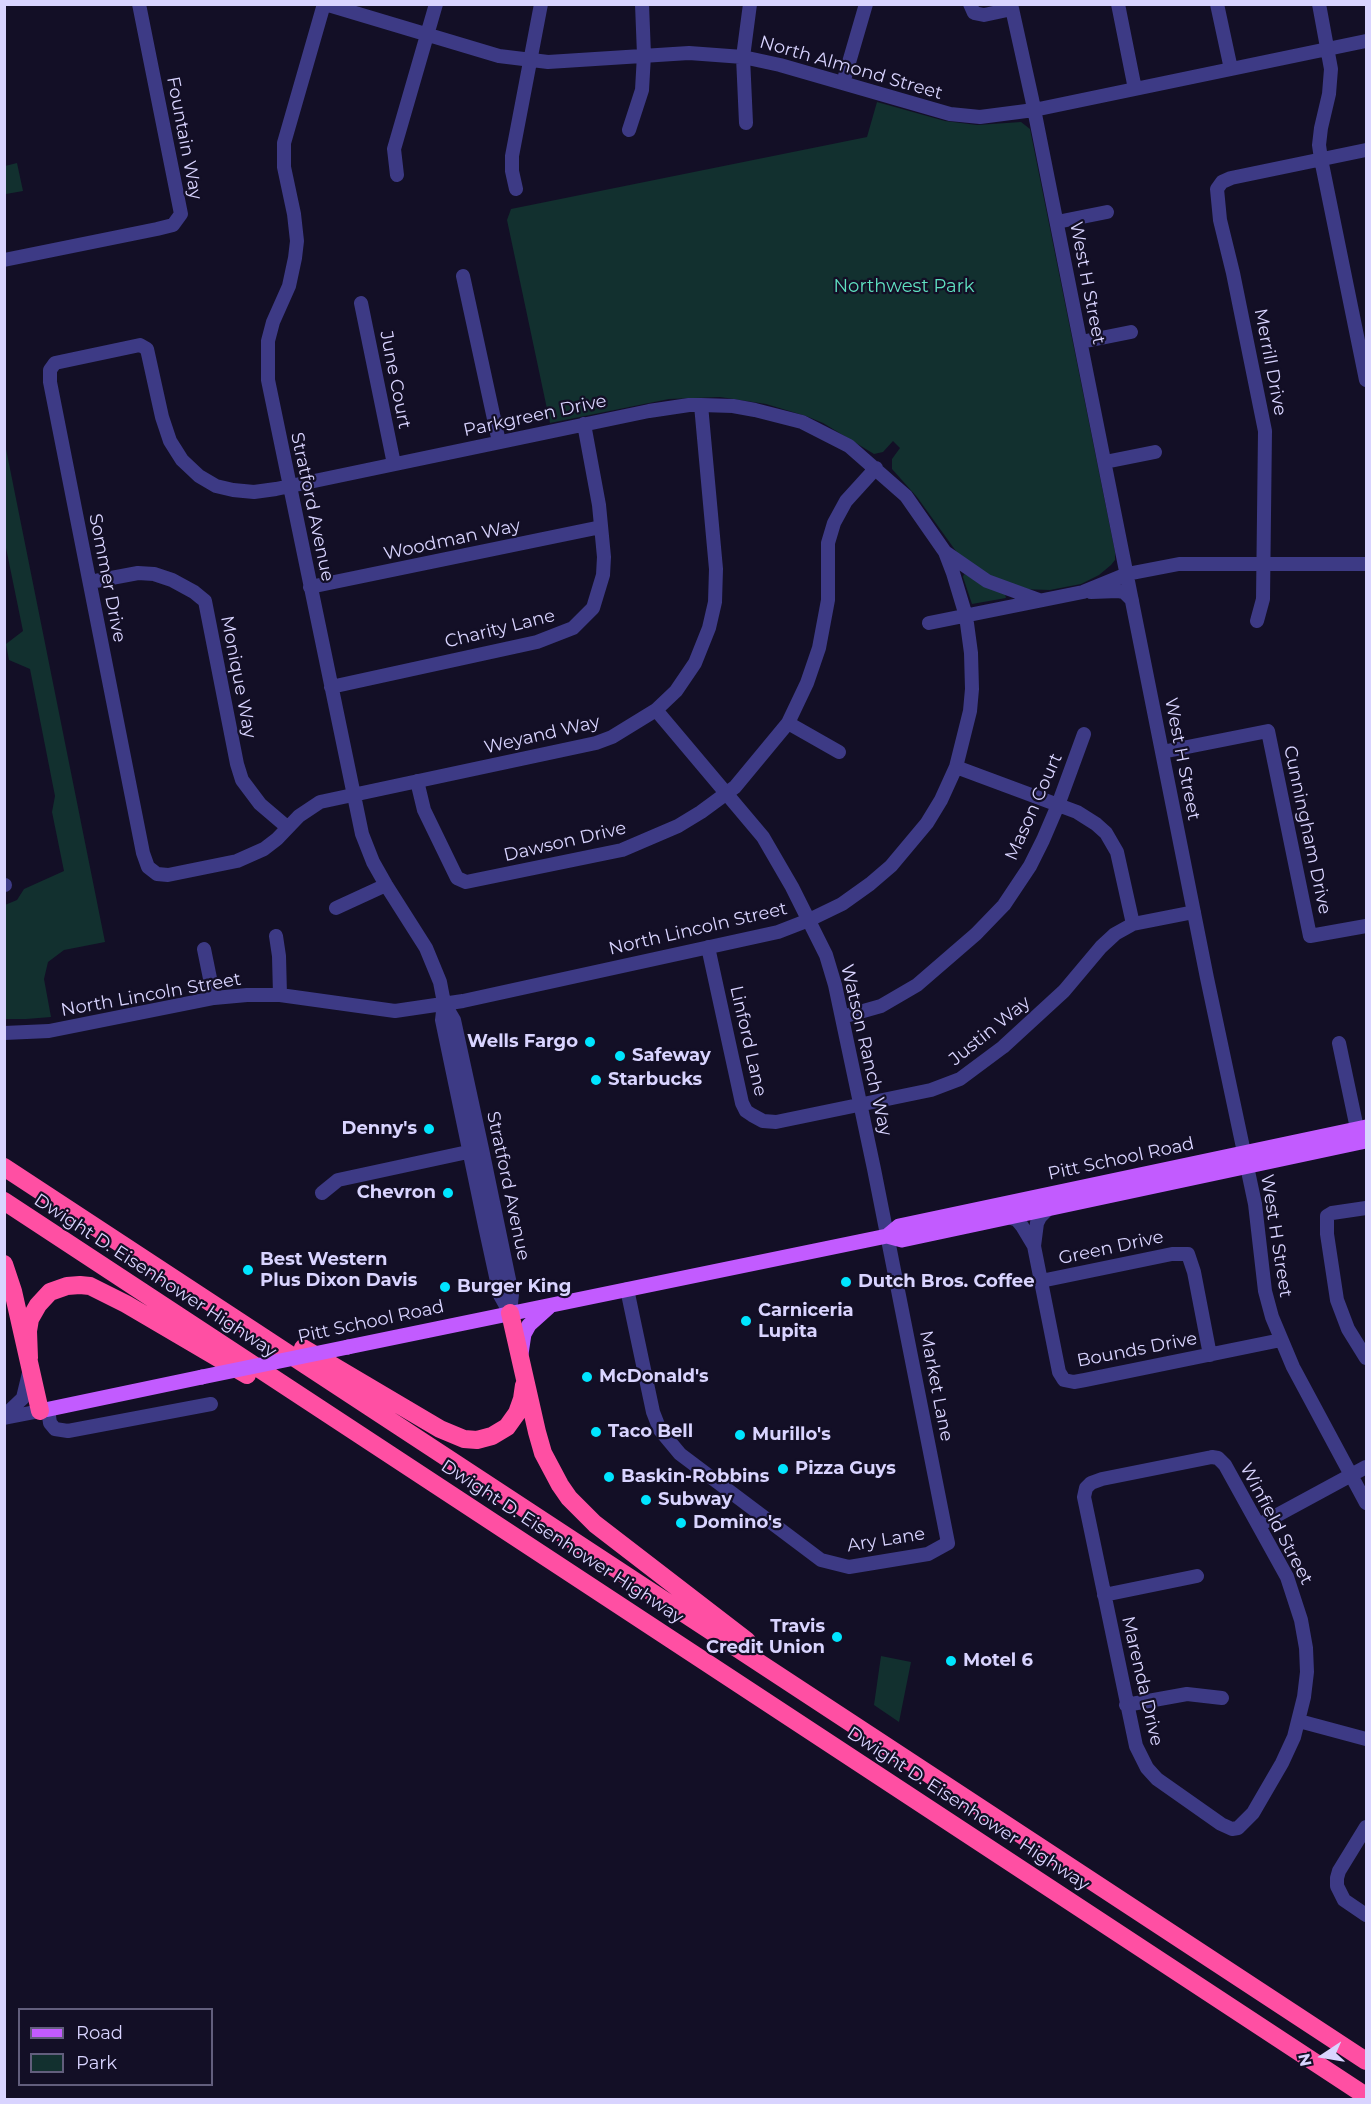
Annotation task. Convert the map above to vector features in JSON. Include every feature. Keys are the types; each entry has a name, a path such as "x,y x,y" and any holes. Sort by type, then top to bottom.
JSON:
{"highway":[{"name":"Dwight D. Eisenhower Highway","path":"4,1167 1366,2061"},
{"name":"Dwight D. Eisenhower Highway","path":"4,1201 1366,2096"},
{"path":"4,1264 44,1410"},
{"path":"177,1280 252,1318 455,1437 477,1440 492,1437 507,1427 520,1406 523,1376"},
{"path":"29,1360 28,1331 30,1319 38,1305 50,1292 67,1286 90,1286 126,1304 287,1398 322,1410"},
{"path":"510,1313 523,1376 543,1453 569,1498 595,1524 749,1643 778,1676"}],"main road":[{"name":"Pitt School Road","path":"887,1236 899,1226 1245,1160 1363,1135"},
{"name":"Pitt School Road","path":"44,1410 887,1236 902,1240 1048,1209 1245,1160"},
{"path":"523,1376 524,1334 536,1317 547,1308 557,1304"}],"street":[{"name":"Fountain Way","path":"4,260 173,225 181,214 139,4"},
{"name":"North Almond Street","path":"324,4 499,56 530,61 689,53 743,57 780,65 950,114 986,117 1034,110 1366,41"},
{"name":"Stratford Avenue","path":"324,4 284,143 284,167 294,214 296,250 289,286 273,322 266,370 362,834 373,862 426,948 440,982 444,1003 442,1020 476,1151 500,1295 510,1313"},
{"path":"398,175 394,149 436,4"},
{"path":"516,189 512,171 512,156 541,4"},
{"path":"629,130 642,90 644,55 642,4"},
{"path":"746,123 743,57 750,4"},
{"path":"843,83 866,4"},
{"path":"970,4 974,13 984,15 1012,7"},
{"path":"1118,4 1135,89"},
{"path":"1217,4 1231,69"},
{"path":"1319,4 1328,48 1331,80 1321,128 1321,159 1366,380"},
{"name":"West H Street","path":"1012,7 1255,1204 1265,1291 1281,1340 1293,1367 1366,1503"},
{"path":"1321,159 1366,150"},
{"name":"Merrill Drive","path":"1264,563 1265,431 1217,189 1222,182 1231,178 1321,159"},
{"path":"1057,222 1107,212"},
{"path":"463,276 499,442"},
{"name":"June Court","path":"361,303 394,464"},
{"path":"1081,342 1131,332"},
{"name":"Parkgreen Drive","path":"106,352 140,345 147,349 162,417 170,441 182,460 199,476 216,486 233,490 254,492 289,486 661,409 701,405 734,406 802,422 849,446 906,496 945,552 966,616"},
{"name":"Sommer Drive","path":"106,352 55,363 50,370 50,382 143,853"},
{"name":"Weyand Way","path":"143,853 148,867 157,874 168,875 237,861 251,856 277,839 309,808 320,802 596,743 612,737 656,710 676,691 695,663 709,628 715,602 716,569 701,405"},
{"name":"Charity Lane","path":"331,687 537,642 573,628 592,608 599,591 604,557 595,476 584,424"},
{"path":"1105,462 1155,452"},
{"name":"Dawson Drive","path":"417,782 424,810 443,849 458,878 466,882 622,850 678,826 728,793 788,723 807,683 819,648 828,600 828,543 834,523 846,501 876,468"},
{"name":"Woodman Way","path":"310,587 601,527"},
{"path":"945,552 987,581 1041,600"},
{"path":"929,623 1083,592 1127,574 1190,563 1366,564"},
{"path":"1257,621 1263,599 1264,563"},
{"name":"Monique Way","path":"90,582 138,573 154,574 172,580 205,601 242,780 260,804 287,827"},
{"path":"1083,592 1118,591 1124,592 1132,600"},
{"name":"North Lincoln Street","path":"4,1033 30,1033 66,1028 214,998 247,994 280,994 395,1011 516,990 778,932 809,920 853,897 891,866 927,823 946,789 956,767 966,732 972,689 971,653 966,616"},
{"name":"Watson Ranch Way","path":"656,710 763,837 778,859 826,955 842,1017 887,1236"},
{"path":"788,723 839,752"},
{"name":"Cunningham Drive","path":"1162,752 1268,731 1310,936 1366,926"},
{"name":"Mason Court","path":"842,1017 882,1006 896,999 935,971 1004,905 1030,866 1058,805 1084,734"},
{"path":"956,767 1077,812 1096,824 1111,840 1117,852 1133,924"},
{"path":"336,908 386,885"},
{"name":"Justin Way","path":"776,1122 931,1090 960,1079 1004,1047 1064,991 1115,934 1133,924 1194,912"},
{"path":"276,936 280,994"},
{"name":"Linford Lane","path":"708,947 742,1103 746,1111 752,1115 763,1121 776,1122"},
{"path":"204,949 214,998"},
{"path":"1339,1043 1363,1135"},
{"path":"322,1193 338,1180 476,1151"},
{"path":"1366,1208 1332,1213 1327,1216 1327,1234 1337,1300 1348,1329 1366,1358"},
{"name":"Bounds Drive","path":"1048,1209 1037,1223 1034,1246 1059,1372 1064,1380 1074,1382 1085,1380 1281,1340"},
{"name":"Bounds Drive","path":"1009,1217 1017,1220 1034,1246"},
{"name":"Market Lane","path":"887,1236 948,1544"},
{"name":"Green Drive","path":"1041,1281 1172,1254 1188,1254 1194,1272 1210,1355"},
{"name":"Ary Lane","path":"627,1289 653,1412 660,1430 680,1454 821,1560 849,1567 928,1554 948,1544"},
{"path":"4,1417 23,1398 29,1360"},
{"path":"44,1410 50,1423 56,1429 68,1431 211,1404"},
{"name":"Pitt School Road","path":"4,1417 44,1410"},
{"name":"Marenda Drive","path":"1218,1458 1102,1479 1091,1483 1086,1488 1084,1497 1126,1706 1136,1746 1147,1768 1157,1779 1221,1824 1232,1829 1238,1828 1253,1813"},
{"name":"Winfield Street","path":"1218,1458 1225,1465 1287,1577 1301,1620 1307,1672 1294,1737 1253,1813"},
{"path":"1259,1525 1366,1467"},
{"path":"1104,1595 1197,1576"},
{"path":"1126,1706 1187,1694 1222,1698"},
{"path":"1299,1721 1366,1739"},
{"path":"1366,1827 1339,1870 1337,1886 1344,1900 1366,1915"}],"green space":[{"name":"Northwest Park","path":"877,102 945,121 977,125 1021,122 1030,129 1115,552 1115,560 1111,565 1099,575 1081,584 1050,590 1020,589 996,581 958,554 917,497 892,469 892,459 900,448 893,441 883,452 874,454 823,423 806,416 766,404 720,397 669,399 550,423 507,220 511,209 867,137"},
{"path":"17,163 23,191 6,194 5,166"},
{"path":"4,439 105,942 64,950 48,962 44,979 51,1017 26,1019 5,1019 5,905 17,900 24,889 64,871 52,812 55,796 30,669 9,660 6,644 23,631 5,543"},
{"path":"964,574 1005,594 1006,598 972,604"},
{"path":"881,1656 911,1662 899,1722 874,1705"}],"place":[{"name":"Wells Fargo","path":"590,1042"},
{"name":"Safeway","path":"620,1056"},
{"name":"Starbucks","path":"596,1080"},
{"name":"Denny's","path":"429,1129"},
{"name":"Chevron","path":"448,1193"},
{"name":"Best Western Plus Dixon Davis","path":"248,1270"},
{"name":"Dutch Bros. Coffee","path":"846,1282"},
{"name":"Burger King","path":"445,1287"},
{"name":"Carniceria Lupita","path":"746,1321"},
{"name":"McDonald's","path":"587,1377"},
{"name":"Taco Bell","path":"596,1432"},
{"name":"Murillo's","path":"740,1435"},
{"name":"Pizza Guys","path":"783,1469"},
{"name":"Baskin-Robbins","path":"609,1477"},
{"name":"Subway","path":"646,1500"},
{"name":"Domino's","path":"681,1523"},
{"name":"Travis Credit Union","path":"837,1637"},
{"name":"Motel 6","path":"951,1661"}]}
